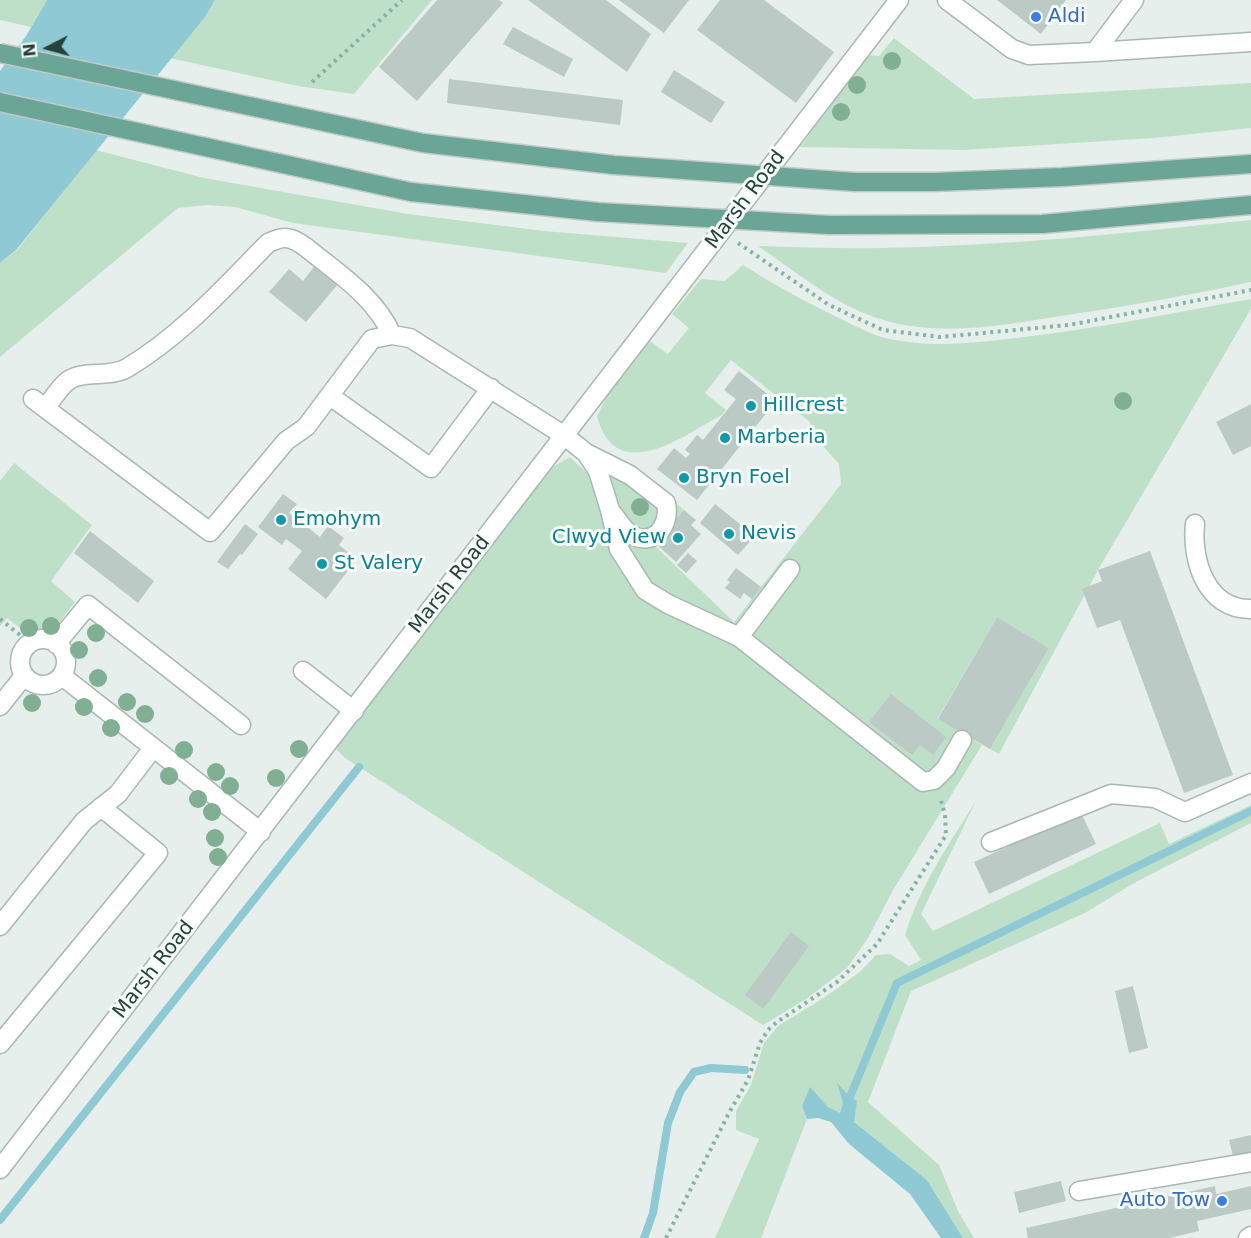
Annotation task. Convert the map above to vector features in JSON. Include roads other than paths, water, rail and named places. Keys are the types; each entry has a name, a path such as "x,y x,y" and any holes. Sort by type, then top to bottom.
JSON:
{"main road":[{"path":"0,53 423,143 614,165 855,182 934,182 1063,177 1251,164"},
{"path":"0,102 411,192 598,212 830,225 1042,224 1251,205"}],"street":[{"name":"Marsh Road","path":"0,1168 261,832 899,0"},
{"path":"947,0 1012,49 1029,55 1251,42"},
{"path":"1095,52 1134,0"},
{"path":"392,334 377,309 349,281 300,243 281,237 268,243 184,327 125,369 107,375 79,376 69,380 39,403 210,532 286,441 306,427 372,339 392,334 410,338 565,436 586,453 630,475 666,503 668,513 663,529 655,535 641,538 627,533 610,510"},
{"path":"330,396 431,468 491,388"},
{"path":"586,453 598,471 619,549 645,590 668,604 739,637 923,782 934,780 946,768 962,740"},
{"path":"1195,524 1196,561 1206,585 1220,599 1241,609 1251,609"},
{"path":"739,637 790,569"},
{"path":"57,644 88,605 241,725"},
{"path":"46,639 57,644 64,652 66,660 62,676 56,681 43,685 35,684 24,676 21,669 21,655 30,643 46,639"},
{"path":"303,672 354,711"},
{"path":"0,706 24,676"},
{"path":"62,676 261,832"},
{"path":"0,926 84,821 118,794 153,748"},
{"path":"991,842 1111,794 1155,798 1185,812 1251,783"},
{"path":"0,1044 158,853 101,807"},
{"path":"1079,1191 1251,1162"}],"water":[{"path":"47,0 215,0 205,17 16,250 0,263 0,71 26,36"},
{"path":"837,1083 857,1101 854,1122 927,1180 963,1238 941,1238 910,1194 849,1144 831,1122 818,1118 807,1119 802,1106 810,1087 828,1107 840,1113 843,1103"}],"waterway":[{"path":"0,1220 359,767"},
{"path":"850,1097 897,983 1251,811"},
{"path":"644,1238 653,1213 668,1123 680,1092 694,1072 711,1068 745,1070"}],"place":[{"name":"Aldi","path":"1036,17"},
{"name":"Hillcrest","path":"751,406"},
{"name":"Marberia","path":"725,438"},
{"name":"Bryn Foel","path":"684,478"},
{"name":"Emohym","path":"281,520"},
{"name":"Nevis","path":"729,534"},
{"name":"Clwyd View","path":"678,538"},
{"name":"St Valery","path":"322,564"},
{"name":"Auto Tow","path":"1222,1201"}]}
